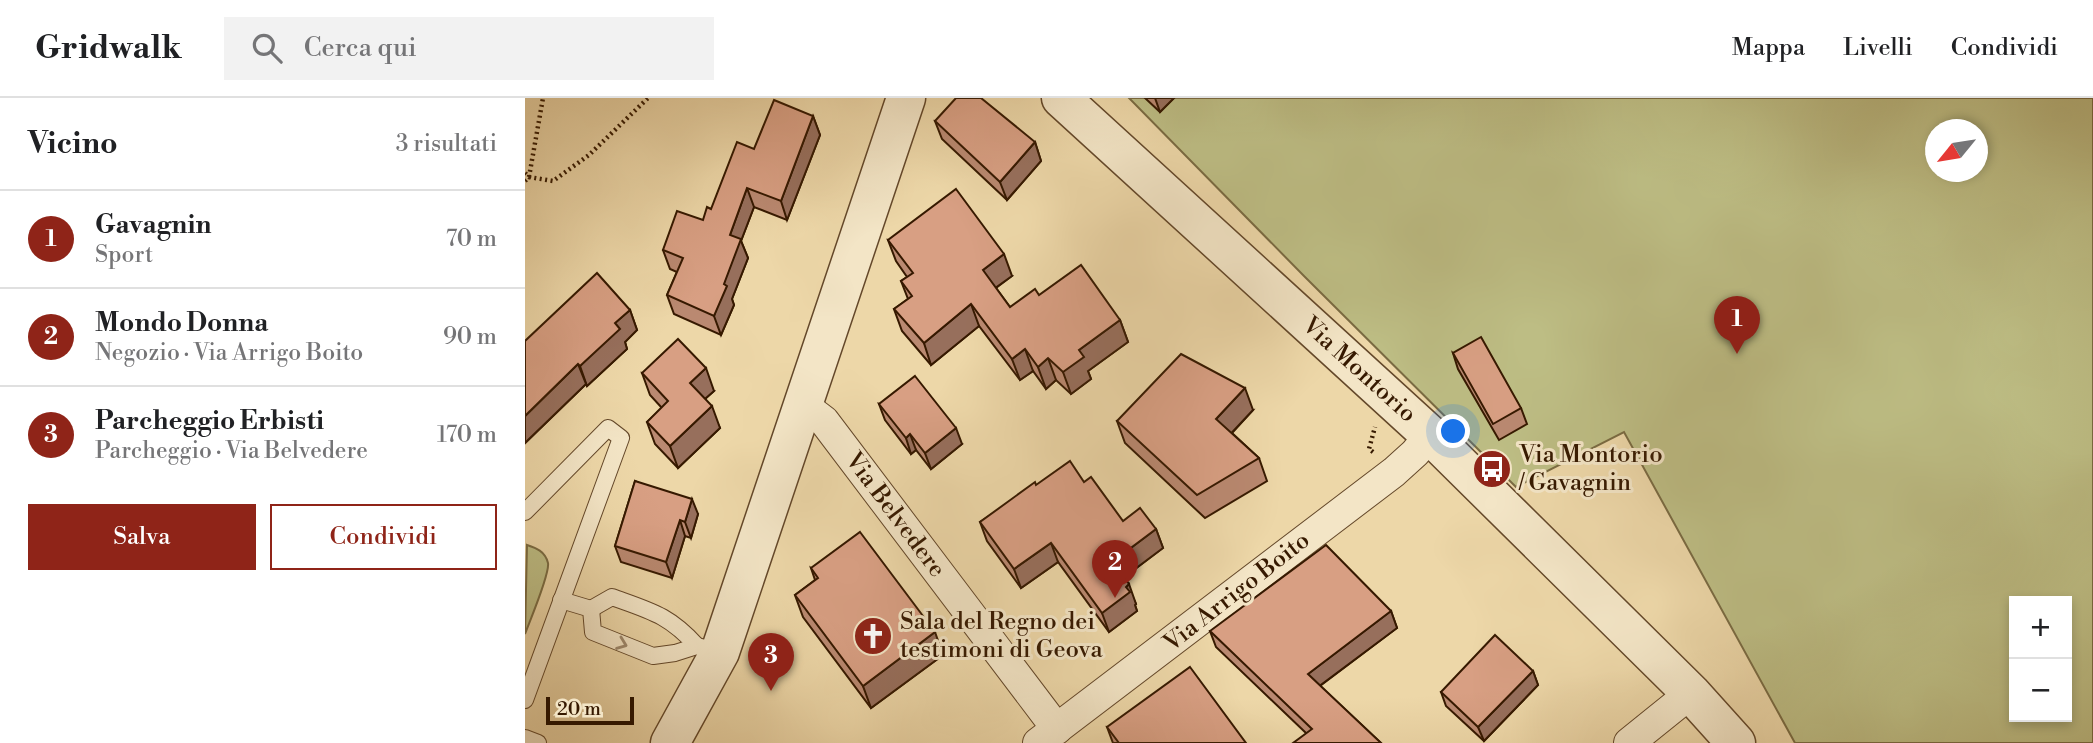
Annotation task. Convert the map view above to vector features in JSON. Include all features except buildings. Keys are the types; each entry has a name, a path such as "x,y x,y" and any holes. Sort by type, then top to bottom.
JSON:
{"street":[{"path":"670,743 803,405 906,98"},
{"name":"Via Montorio","path":"1061,98 1430,435 1691,693 1737,743"},
{"name":"Via Belvedere","path":"803,405 824,421 1048,736"},
{"name":"Via Arrigo Boito","path":"1048,736 1394,472 1430,435"},
{"path":"1629,743 1691,693"}],"lane":[{"path":"525,512 608,428 621,438 525,700"},
{"path":"561,600 585,607 612,597 661,614 709,649"},
{"path":"585,607 593,632 653,656 709,649"},
{"path":"525,738 538,743"}],"path":[{"path":"543,98 526,177 553,180 589,155 648,98"}],"green space":[{"path":"1129,98 2093,98 2093,743 1795,743 1624,432 1516,487"},
{"path":"527,545 542,553 547,559 548,569 525,634"}],"place":[{"name":"Gavagnin","path":"1737,354"},
{"name":"Via Montorio / Gavagnin","path":"1492,469"},
{"name":"Mondo Donna","path":"1115,598"},
{"name":"Sala del Regno dei testimoni di Geova","path":"873,636"},
{"name":"Parcheggio Erbisti","path":"771,691"}]}
